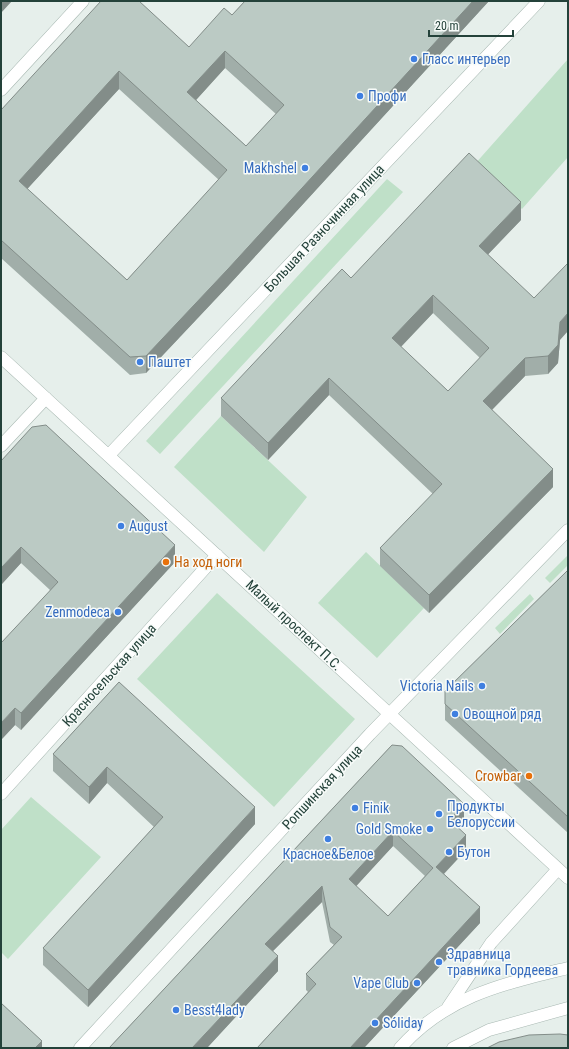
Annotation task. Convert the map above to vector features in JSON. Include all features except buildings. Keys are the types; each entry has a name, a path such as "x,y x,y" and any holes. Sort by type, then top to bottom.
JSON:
{"street":[{"path":"1,90 83,1"},
{"name":"Большая Разночинная улица","path":"109,455 539,1"},
{"name":"Малый проспект П.С.","path":"1,357 568,878"},
{"path":"1,446 46,398"},
{"name":"Ропшинская улица","path":"80,1048 390,714 568,530"},
{"name":"Красносельская улица","path":"1,794 217,555"},
{"path":"448,1007 491,943 558,869"},
{"path":"400,1048 413,1033 448,1007 493,988 568,968"},
{"path":"453,1048 489,1030 568,1008"}],"green space":[{"path":"568,59 568,157 522,209 474,165"},
{"path":"387,179 403,192 160,454 146,441"},
{"path":"221,416 307,497 264,552 174,467"},
{"path":"366,552 424,608 377,658 318,603"},
{"path":"568,555 568,565 550,583 545,578"},
{"path":"217,593 355,719 274,807 137,679"},
{"path":"530,594 534,599 500,634 495,628"},
{"path":"31,797 101,857 8,959 1,952 1,830"}],"place":[{"name":"Гласс интерьер","path":"414,59"},
{"name":"Профи","path":"360,96"},
{"name":"Makhshel","path":"305,168"},
{"name":"Паштет","path":"140,362"},
{"name":"August","path":"121,526"},
{"name":"На ход ноги","path":"166,562"},
{"name":"Zenmodeca","path":"118,612"},
{"name":"Victoria Nails","path":"482,686"},
{"name":"Овощной ряд","path":"455,714"},
{"name":"Crowbar","path":"529,776"},
{"name":"Finik","path":"355,808"},
{"name":"Продукты Белоруссии","path":"439,814"},
{"name":"Gold Smoke","path":"430,829"},
{"name":"Красное&Белое","path":"328,839"},
{"name":"Бутон","path":"449,852"},
{"name":"Здравница травника Гордеева","path":"439,962"},
{"name":"Vape Club","path":"417,983"},
{"name":"Besst4lady","path":"176,1010"},
{"name":"Sóliday","path":"375,1023"}]}
